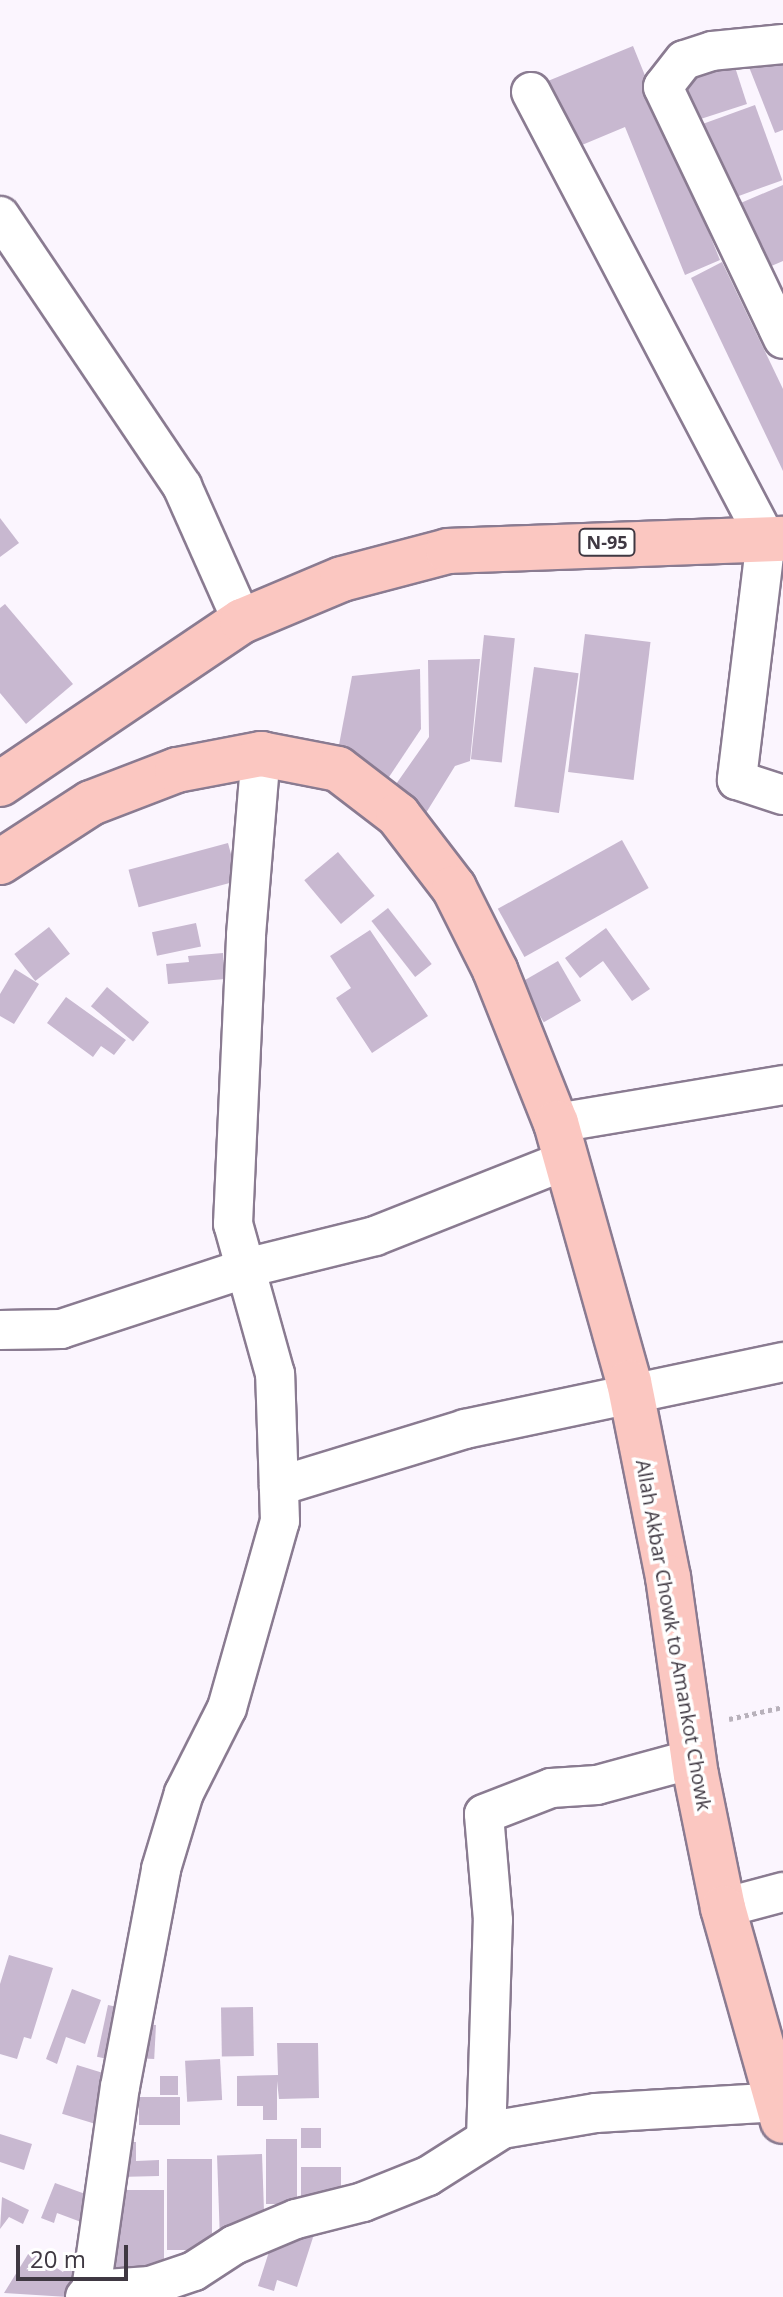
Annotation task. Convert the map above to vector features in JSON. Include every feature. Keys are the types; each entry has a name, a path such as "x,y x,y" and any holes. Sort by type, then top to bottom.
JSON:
{"main road":[{"name":"N-95","path":"0,784 242,621 342,579 448,551 774,539"},
{"name":"Allah Akbar Chowk to Amankot Chowk","path":"0,862 91,803 177,770 261,754 338,769 398,815 454,888 495,970 562,1141 632,1396 668,1577 691,1743 723,1908 781,2111"}],"street":[{"path":"783,44 712,51 684,60 663,87 783,339"},
{"path":"531,92 774,539 737,780 783,795"},
{"path":"0,216 182,486 242,621"},
{"path":"261,754 246,935 233,1224 275,1374 280,1521 227,1708 184,1793 161,1869 120,2087 88,2293 150,2286 194,2271 234,2245 296,2219 363,2202 428,2176 502,2129 596,2113 781,2111"},
{"path":"0,1330 61,1329 246,1268 375,1236 562,1141 783,1085"},
{"path":"279,1486 465,1429 783,1362"},
{"path":"486,2139 493,1920 484,1814 551,1788 597,1785 691,1743"},
{"path":"723,1908 783,1892"}],"path":[{"path":"691,1743 783,1707"}],"building":[{"path":"633,46 720,260 685,275 625,127 570,150 543,83"},
{"path":"783,47 783,130 775,133 747,62"},
{"path":"734,64 747,104 685,124 672,84"},
{"path":"755,105 782,180 720,203 693,128"},
{"path":"783,185 783,261 757,272 729,208"},
{"path":"722,262 783,389 783,471 691,278"},
{"path":"0,518 19,543 0,557"},
{"path":"5,604 73,684 26,724 0,693 0,608"},
{"path":"585,634 651,642 634,780 568,772"},
{"path":"484,635 515,638 502,763 471,759"},
{"path":"480,659 470,761 455,766 421,821 387,797 429,737 428,660"},
{"path":"534,667 579,673 559,813 514,807"},
{"path":"420,669 421,729 381,789 336,761 352,676"},
{"path":"622,840 649,888 524,957 498,909"},
{"path":"228,843 238,881 139,907 129,870"},
{"path":"338,852 375,896 341,924 304,880"},
{"path":"388,908 432,964 415,977 371,921"},
{"path":"196,923 201,946 157,956 152,932"},
{"path":"49,927 70,954 35,981 14,954"},
{"path":"606,928 650,989 632,1001 603,961 580,978 565,958"},
{"path":"370,930 428,1016 372,1053 336,998 351,988 330,956"},
{"path":"223,953 225,979 168,984 166,964 189,962 188,956"},
{"path":"558,961 581,1001 544,1022 521,982"},
{"path":"15,969 39,984 14,1024 0,1016 0,994"},
{"path":"107,987 149,1022 133,1042 91,1006"},
{"path":"66,997 126,1040 114,1055 101,1046 93,1057 47,1023"},
{"path":"9,1955 53,1968 31,2039 24,2037 17,2059 0,2054 0,1984"},
{"path":"72,1989 101,2000 85,2044 66,2037 57,2064 46,2059"},
{"path":"108,2005 131,2010 120,2062 97,2057"},
{"path":"253,2007 254,2056 222,2057 221,2008"},
{"path":"135,2024 156,2025 154,2059 133,2058"},
{"path":"277,2043 318,2043 319,2098 279,2099 277,2081 277,2120 263,2120 263,2106 237,2106 237,2076 278,2075"},
{"path":"220,2059 222,2100 187,2102 185,2061"},
{"path":"77,2065 116,2077 101,2126 62,2114"},
{"path":"160,2076 178,2076 178,2095 160,2095"},
{"path":"139,2097 180,2097 180,2125 139,2125"},
{"path":"301,2128 321,2128 321,2148 301,2148"},
{"path":"0,2134 32,2144 24,2170 0,2162"},
{"path":"266,2139 297,2139 297,2204 266,2204"},
{"path":"119,2142 136,2142 136,2161 159,2160 159,2176 119,2177"},
{"path":"262,2154 265,2227 220,2229 217,2156"},
{"path":"167,2159 212,2159 212,2250 167,2250"},
{"path":"301,2167 341,2167 341,2197 301,2197"},
{"path":"55,2183 99,2199 89,2225 57,2213 54,2223 41,2218"},
{"path":"110,2190 164,2190 164,2275 110,2275"},
{"path":"2,2197 29,2210 23,2224 9,2217 0,2229"},
{"path":"317,2225 297,2287 277,2280 274,2291 258,2286 275,2233"},
{"path":"77,2248 93,2258 68,2297 4,2293 30,2251 63,2272"}]}
